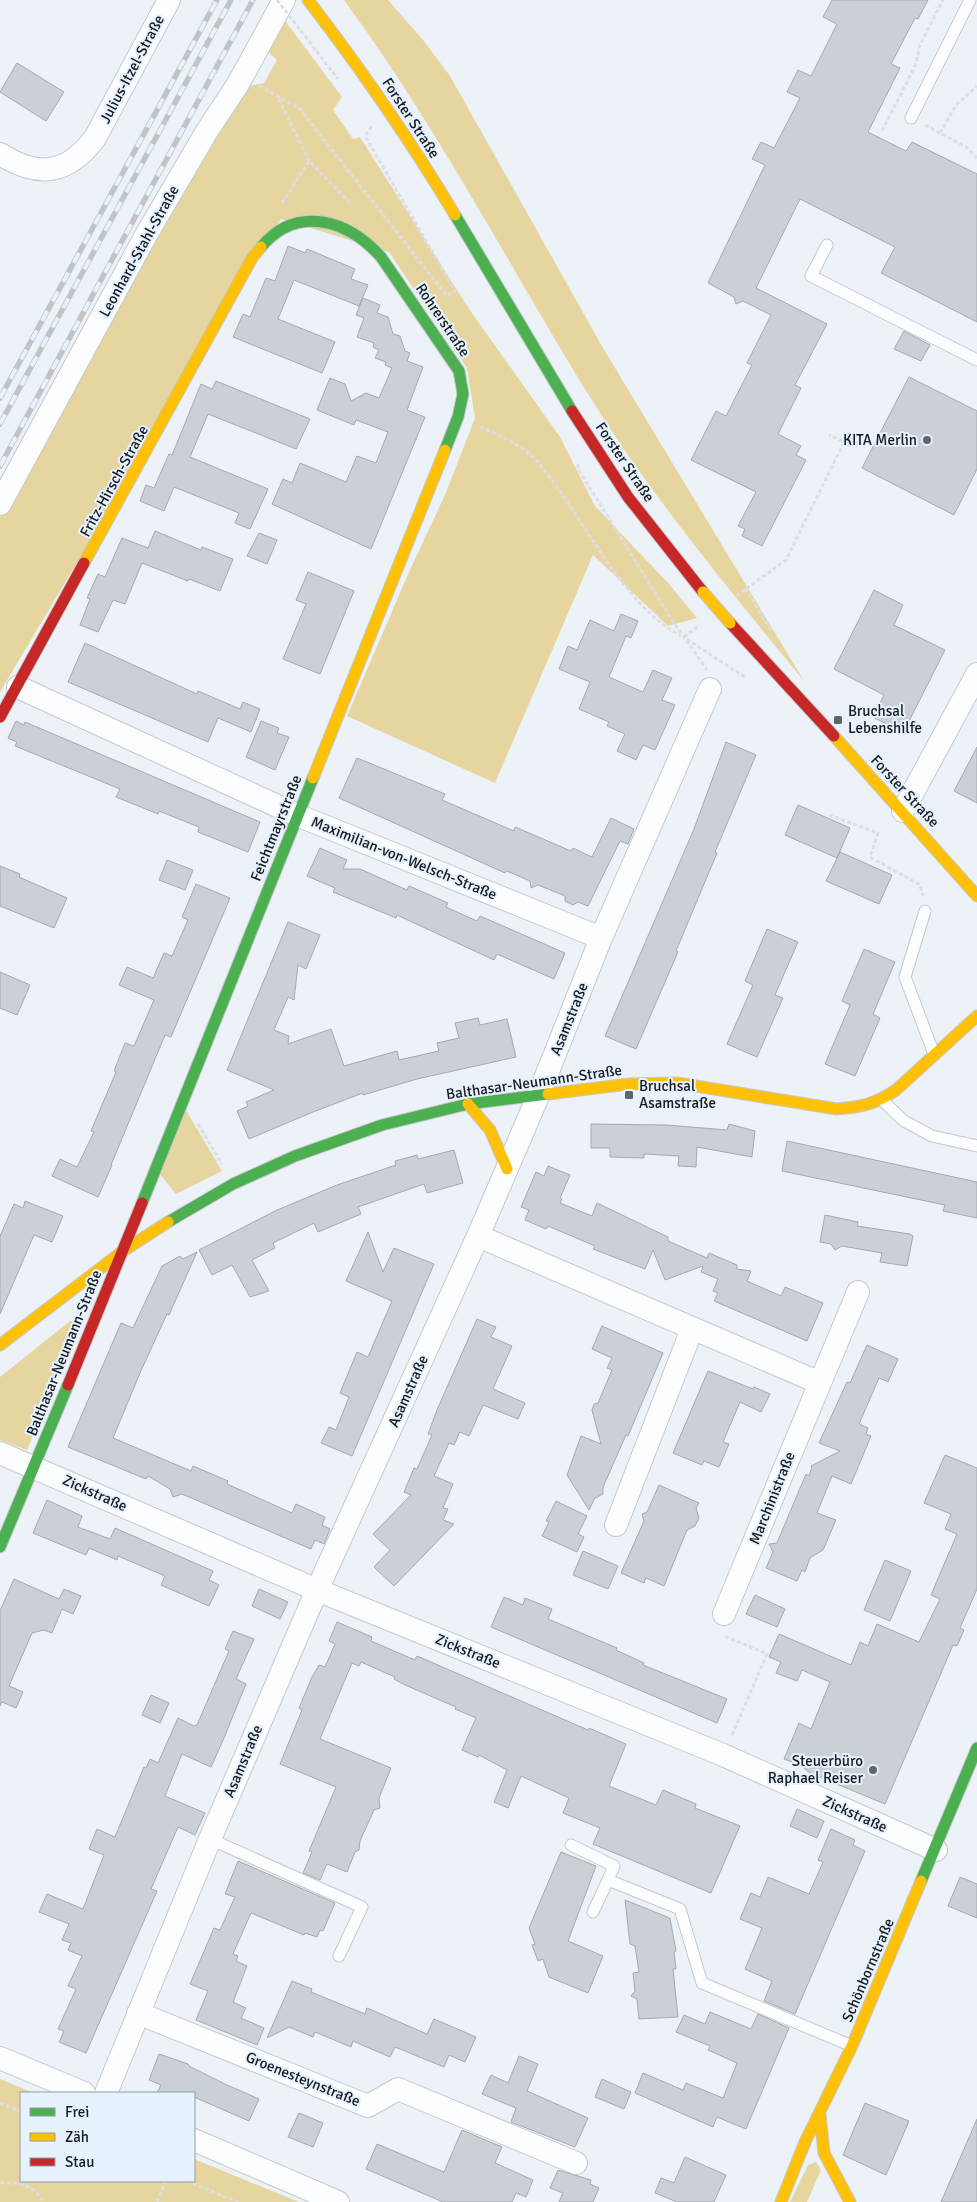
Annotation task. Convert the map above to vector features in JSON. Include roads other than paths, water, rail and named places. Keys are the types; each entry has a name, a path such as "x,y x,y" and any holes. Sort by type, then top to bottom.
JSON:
{"street":[{"name":"Julius-Itzel-Straße","path":"0,154 26,168 39,170 54,169 79,157 95,138 168,0"},
{"name":"Leonhard-Stahl-Straße","path":"0,504 146,235 207,131 238,84 284,0"},
{"name":"Forster Straße","path":"308,0 353,58 421,159 566,401 628,497 730,623 903,810 977,896"},
{"name":"Rohrerstraße","path":"252,258 261,246 277,232 300,223 331,224 346,227 372,244 459,371 463,394 458,417"},
{"name":"Fritz-Hirsch-Straße","path":"0,717 252,258"},
{"name":"Feichtmayrstraße","path":"122,1252 458,417"},
{"path":"903,810 970,705 977,674"},
{"name":"Maximilian-von-Welsch-Straße","path":"18,687 297,815 601,938"},
{"name":"Asamstraße","path":"106,2092 210,1839 317,1590 478,1236 540,1094 601,938 710,689"},
{"name":"Balthasar-Neumann-Straße","path":"5,1334 122,1252 187,1210 233,1184 295,1156 382,1126 468,1104 629,1084 677,1083 837,1109 863,1107 881,1100 896,1090 977,1016"},
{"path":"468,1104 490,1130 507,1169"},
{"path":"478,1236 820,1383"},
{"name":"Balthasar-Neumann-Straße","path":"35,1467 122,1252"},
{"name":"Marchinistraße","path":"724,1614 858,1292"},
{"path":"616,1524 692,1329"},
{"name":"Zickstraße","path":"0,1453 317,1590 723,1755 936,1850"},
{"path":"0,1547 35,1467"},
{"name":"Schönbornstraße","path":"781,2202 805,2142 852,2046 936,1850 977,1748"},
{"name":"Groenesteynstraße","path":"138,2013 368,2106 398,2090 576,2163"},
{"path":"0,2058 82,2092"},
{"path":"820,2114 824,2153 850,2202"},
{"path":"195,2140 338,2202"}],"lane":[{"path":"911,118 970,0"},
{"path":"827,245 811,276 977,360"},
{"path":"926,911 905,977 935,1055"},
{"path":"881,1100 904,1121 932,1136 977,1146"},
{"path":"210,1839 362,1907 339,1956"},
{"path":"570,1845 614,1866 593,1912"},
{"path":"608,1880 680,1909 702,1983 852,2046"}],"railway":[{"path":"0,398 217,0"},
{"path":"0,424 231,0"},
{"path":"0,466 253,0"}],"place":[{"name":"KITA Merlin","path":"927,440"},
{"name":"Bruchsal Lebenshilfe","path":"838,720"},
{"name":"Bruchsal Asamstraße","path":"629,1095"},
{"name":"Steuerbüro Raphael Reiser","path":"873,1770"}]}
